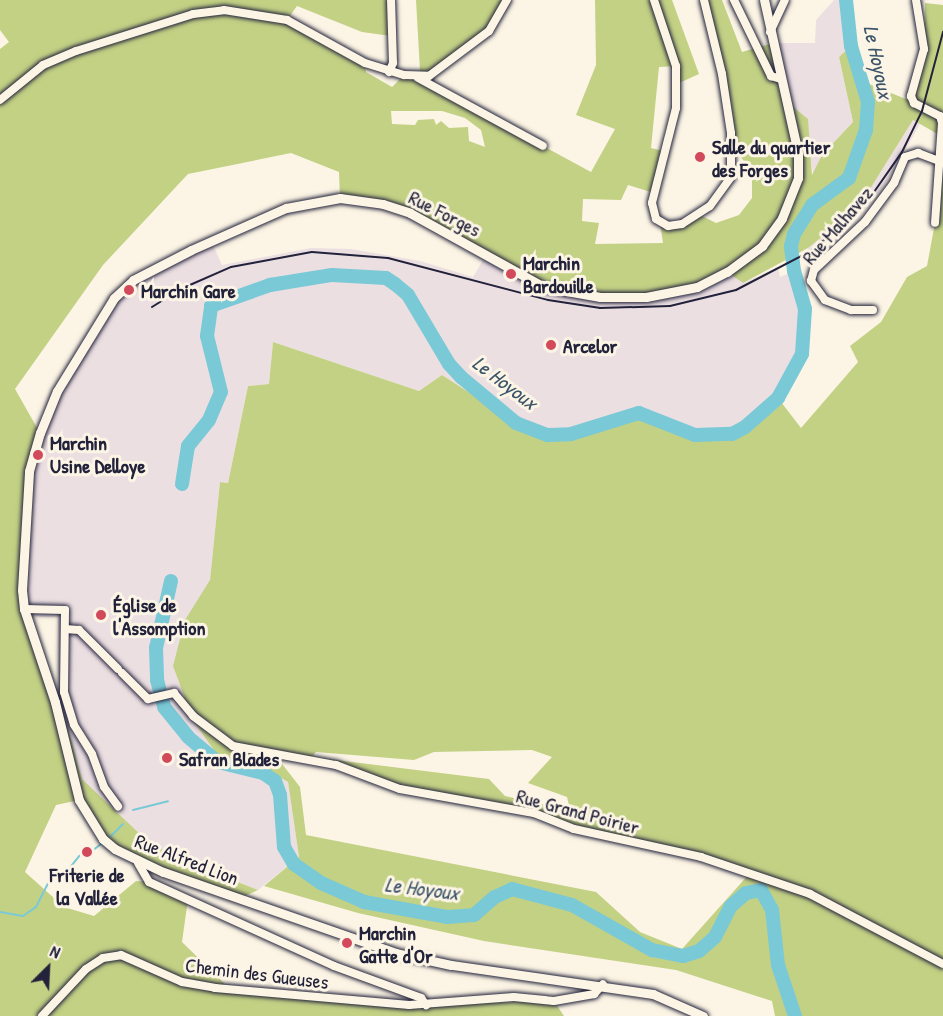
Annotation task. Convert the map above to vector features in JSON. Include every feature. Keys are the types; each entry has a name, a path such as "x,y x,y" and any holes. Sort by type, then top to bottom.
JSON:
{"main road":[{"name":"Rue Forges","path":"24,609 29,471 40,433 57,392 114,298 133,280 286,208 340,198 383,204 410,213 531,281 557,291 646,297 697,287 727,272 762,246 782,218 798,178 798,153 764,0"},
{"name":"Rue Alfred Lion","path":"24,609 55,702 79,800 103,839 138,863 396,953 451,965 603,984 653,994 703,1016"}],"street":[{"path":"389,72 393,63 391,0"},
{"path":"418,78 446,67 476,43 499,18 507,0"},
{"path":"654,0 676,66 676,108 652,203 656,219 668,226 682,224 710,206 731,177 731,133 722,74 704,0"},
{"path":"734,0 771,76 781,79"},
{"path":"770,32 785,0"},
{"path":"916,0 924,49 911,96 914,103 940,116 935,223"},
{"path":"0,100 43,65 76,51 193,14 224,10 287,20 337,49 389,72 418,78 543,146"},
{"name":"Rue Malhavez","path":"873,310 851,310 825,300 811,281 814,270 865,222 894,183 905,157 918,153 939,161"},
{"path":"24,609 65,610 64,692 74,725 92,754 104,787 118,806"},
{"name":"Rue Grand Poirier","path":"65,629 79,630 148,699 174,693 193,716 233,746 336,765 400,789 534,813 574,829 701,857 810,894 943,964"},
{"name":"Chemin des Gueuses","path":"138,863 149,882 334,966 420,998 426,1005"},
{"name":"Chemin des Gueuses","path":"42,1016 86,969 103,958 121,955 182,982 215,988 426,1005 514,997 554,1001 594,994 603,984"}],"shaded area":[{"path":"834,0 846,0 851,46 839,57 853,122 822,155 813,175 810,153 786,101 773,43 815,43 816,20"},
{"path":"913,120 920,124 891,175 870,203 809,258 808,248 844,219 870,189"},
{"path":"211,241 222,265 311,248 351,249 420,261 473,277 486,255 727,272 743,283 778,267 780,277 794,271 805,309 802,354 778,398 745,427 714,436 695,435 639,413 571,434 548,435 516,423 442,375 419,391 273,342 269,384 248,386 228,483 220,482 210,580 219,757 262,767 288,782 299,857 258,890 173,856 142,836 82,779 59,695 58,617 40,617 24,609 29,471 57,391 114,298 133,280"}],"green space":[{"path":"0,0 391,0 391,36 362,32 297,6 287,20 365,63 366,72 392,87 404,75 418,78 591,172 615,129 576,115 596,65 595,0 672,0 699,74 677,84 676,66 659,67 651,148 667,152 654,193 628,185 621,200 583,199 582,221 599,223 595,244 663,243 660,223 668,226 698,214 716,223 739,215 752,198 752,172 732,145 704,0 722,0 742,52 773,43 786,101 808,119 812,175 822,155 853,122 839,57 851,46 862,81 913,102 924,49 925,3 943,5 943,1016 775,1016 772,1001 676,970 484,941 358,913 264,886 299,857 288,782 262,767 219,757 194,722 173,666 185,620 210,580 220,482 228,483 248,386 269,384 273,342 419,391 442,375 516,423 548,435 571,434 639,413 695,435 731,434 778,398 801,428 858,362 850,346 881,322 907,277 927,266 935,223 941,136 913,120 870,189 844,219 808,248 743,283 727,272 697,287 646,297 557,291 410,213 340,198 339,172 291,153 188,174 103,265 15,389 40,433 29,471 24,609 59,695 82,779 142,836 173,856 258,890 240,898 115,849 79,800 56,805 25,872 64,907 94,916 136,881 149,882 188,899 182,942 231,990 409,1005 554,1001 564,1016 0,1016 0,49 9,42 0,30","holes":["391,111 442,111 465,118 481,130 485,147 469,141 468,127 449,128 441,121 436,125 434,119 418,120 415,125 392,124","532,750 552,757 528,783 567,797 570,810 505,796 489,779 312,757 316,752 414,760 434,752","280,755 336,765 435,797 534,813 750,873 682,949 640,932 596,892 306,835 300,787 279,760"]},
{"path":"416,0 507,0 499,18 429,76 420,71"}],"waterway":[{"name":"Le Hoyoux","path":"182,484 188,446 209,420 221,392 207,336 211,306 270,285 332,275 386,278 395,284 408,295 449,364 461,377 516,423 548,435 571,434 639,413 695,435 732,434 745,427 778,398 802,354 805,309 794,271 791,246 794,234 812,205 849,178 866,130 868,102 851,46 846,0"},
{"name":"Le Hoyoux","path":"171,581 156,648 157,680 164,707 188,737 218,762 263,773 275,781 280,795 284,847 294,864 321,883 364,902 447,917 474,915 495,897 512,889 572,905 652,950 683,956 699,951 715,937 731,906 746,893 761,890 772,910 778,965 795,1016"},
{"path":"133,810 168,801"},
{"path":"111,836 123,824"},
{"path":"92,851 101,844"},
{"path":"0,912 23,916 36,907 53,874 68,870 80,855"}],"railway":[{"path":"152,307 183,288 231,267 312,252 388,258 548,300 600,308 670,306 736,290 809,252 844,224 874,192 902,152 922,111 943,32"}],"place":[{"name":"Salle du quartier des Forges","path":"700,157"},
{"name":"Marchin Bardouille","path":"511,274"},
{"name":"Marchin Gare","path":"129,290"},
{"name":"Arcelor","path":"551,345"},
{"name":"Marchin Usine Delloye","path":"38,455"},
{"name":"Église de l'Assomption","path":"101,615"},
{"name":"Safran Blades","path":"167,758"},
{"name":"Friterie de la Vallée","path":"87,852"},
{"name":"Marchin Gatte d'Or","path":"347,943"}]}
